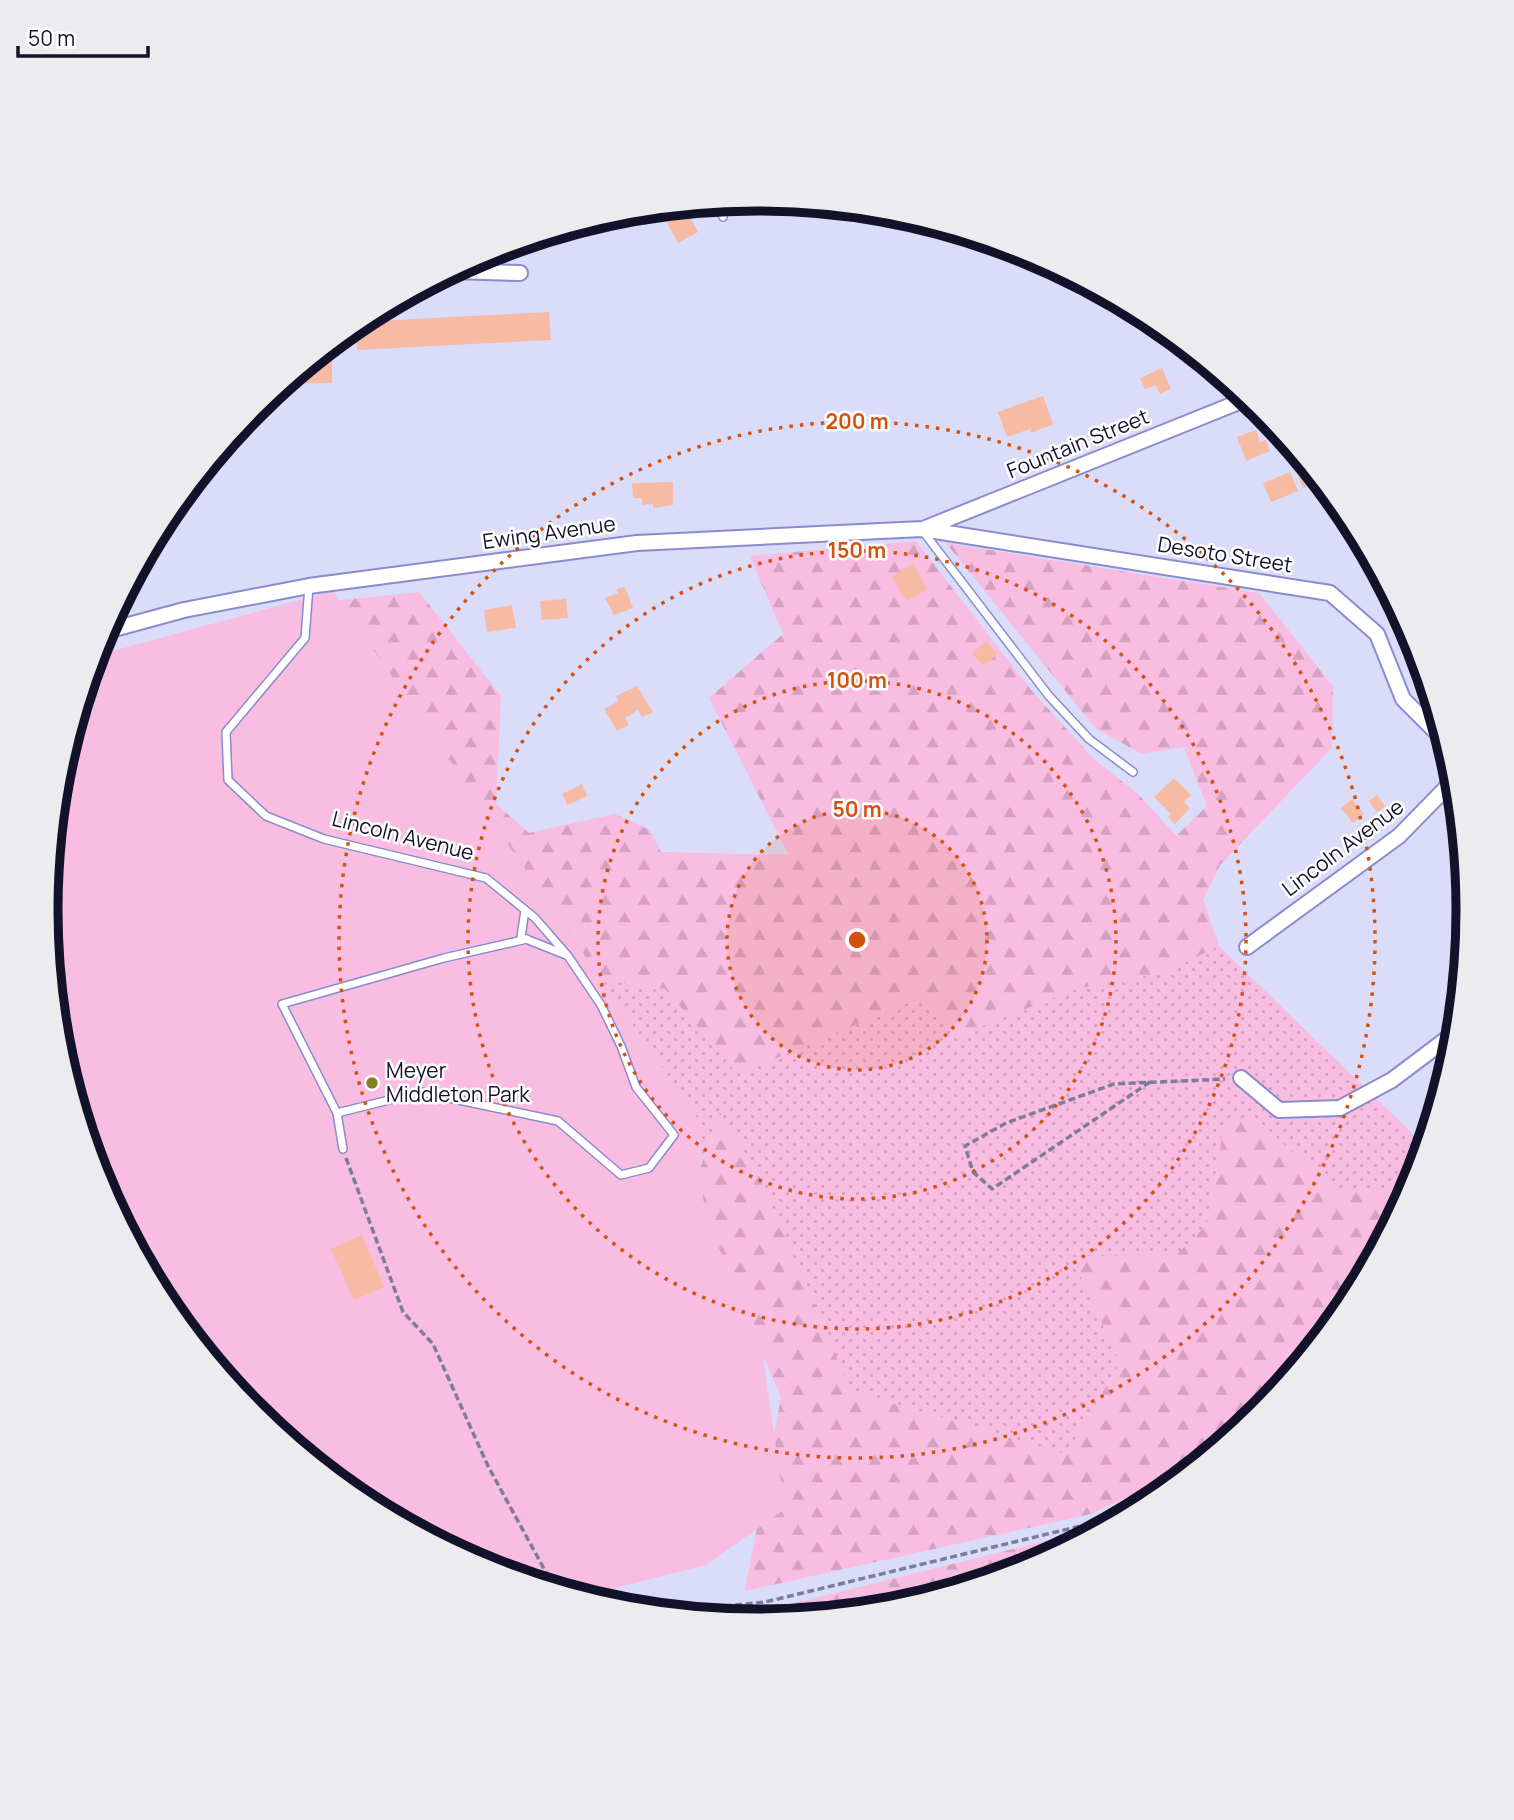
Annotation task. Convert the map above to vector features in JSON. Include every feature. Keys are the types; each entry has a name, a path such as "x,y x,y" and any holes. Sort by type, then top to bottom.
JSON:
{"street":[{"path":"473,272 520,273"},
{"name":"Fountain Street","path":"922,529 1237,403"},
{"name":"Ewing Avenue","path":"117,628 184,611 309,586 637,542 922,529"},
{"name":"Desoto Street","path":"922,529 1330,593 1377,634 1404,699 1431,727"},
{"name":"Lincoln Avenue","path":"1247,947 1399,836 1445,789"},
{"path":"1241,1079 1279,1110 1340,1108 1392,1080 1444,1041"}],"lane":[{"path":"720,212 723,217"},
{"path":"922,529 1049,696 1089,739 1133,772"},
{"name":"Lincoln Avenue","path":"309,586 305,638 226,732 228,780 266,816 324,839 486,878 535,918 568,956 601,1005 621,1046 636,1087 674,1135 649,1168 621,1175 558,1121 421,1092 337,1113"},
{"path":"525,910 521,937 568,956"},
{"path":"343,1149 337,1113 282,1004 444,958 527,939"}],"path":[{"path":"1150,1082 992,1189 973,1171 965,1146 1006,1123 1114,1084 1150,1082 1241,1079"},
{"path":"343,1149 403,1312 433,1344 488,1466 548,1577"},
{"path":"707,1608 765,1602 1095,1522"}],"green space":[{"path":"916,541 1032,691 1094,759 1138,794 1176,836 1207,806 1184,747 1142,754 1096,729 946,543 1259,593 1333,686 1332,748 1220,865 1203,900 1219,946 1166,972 1079,988 961,1034 922,997 738,1074 665,989 602,980 512,881 324,602 419,592 501,696 496,804 529,833 615,814 650,830 661,852 789,855 709,698 783,634 750,556"},
{"name":"Meyer Middleton Park","path":"333,591 697,1118 705,1218 760,1337 785,1509 706,1565 602,1591 532,1572 489,1556 407,1516 331,1465 263,1404 202,1336 151,1260 111,1178 82,1091 64,1001 58,910 64,819 82,729 107,652"},
{"path":"1219,946 1418,1139 1398,1188 1333,1188 1259,1122 1225,1119 1207,1225 1177,1255 1072,1257 1120,1363 1066,1454 851,1391 759,1176 720,1113 701,1164 697,1118 602,980 665,989 739,1073 922,996 961,1034 1079,988 1166,972"},
{"path":"720,1112 759,1176 851,1391 1066,1454 1120,1363 1072,1257 1177,1254 1207,1225 1225,1119 1259,1122 1333,1188 1398,1188 1363,1260 1312,1336 1283,1371 1218,1436 1155,1484 1091,1514 745,1591 781,1397 705,1219 679,1229"},
{"path":"1070,1535 1025,1556 938,1585 848,1603 772,1609"}],"building":[{"path":"689,214 698,232 678,243 664,217"},
{"path":"549,312 551,340 357,350 357,338 382,321"},
{"path":"327,358 332,358 332,383 296,384"},
{"path":"1162,368 1171,389 1160,394 1156,385 1145,389 1140,378"},
{"path":"1043,396 1053,424 1031,433 1030,429 1007,437 998,412"},
{"path":"1256,430 1260,442 1266,440 1270,451 1246,461 1237,437"},
{"path":"1301,471 1312,484 1303,488 1297,473"},
{"path":"1290,472 1298,491 1271,502 1263,483"},
{"path":"673,482 673,505 653,508 653,504 642,505 642,498 633,498 632,483"},
{"path":"913,564 927,589 906,601 892,576"},
{"path":"625,587 633,608 614,615 605,598 618,593 616,589"},
{"path":"566,599 568,618 542,620 540,601"},
{"path":"512,605 516,628 487,632 484,610"},
{"path":"986,641 997,654 984,666 972,654"},
{"path":"637,686 653,712 642,717 638,710 625,718 629,725 617,731 604,709 619,701 616,696"},
{"path":"1174,778 1191,795 1184,802 1190,808 1175,824 1168,817 1171,814 1154,797"},
{"path":"582,784 587,796 568,805 562,794"},
{"path":"1377,795 1385,806 1377,812 1369,801"},
{"path":"1352,799 1364,814 1353,823 1341,808"},
{"path":"362,1235 384,1287 354,1300 331,1249"}],"place":[{"name":"Meyer Middleton Park","path":"372,1083"}]}
